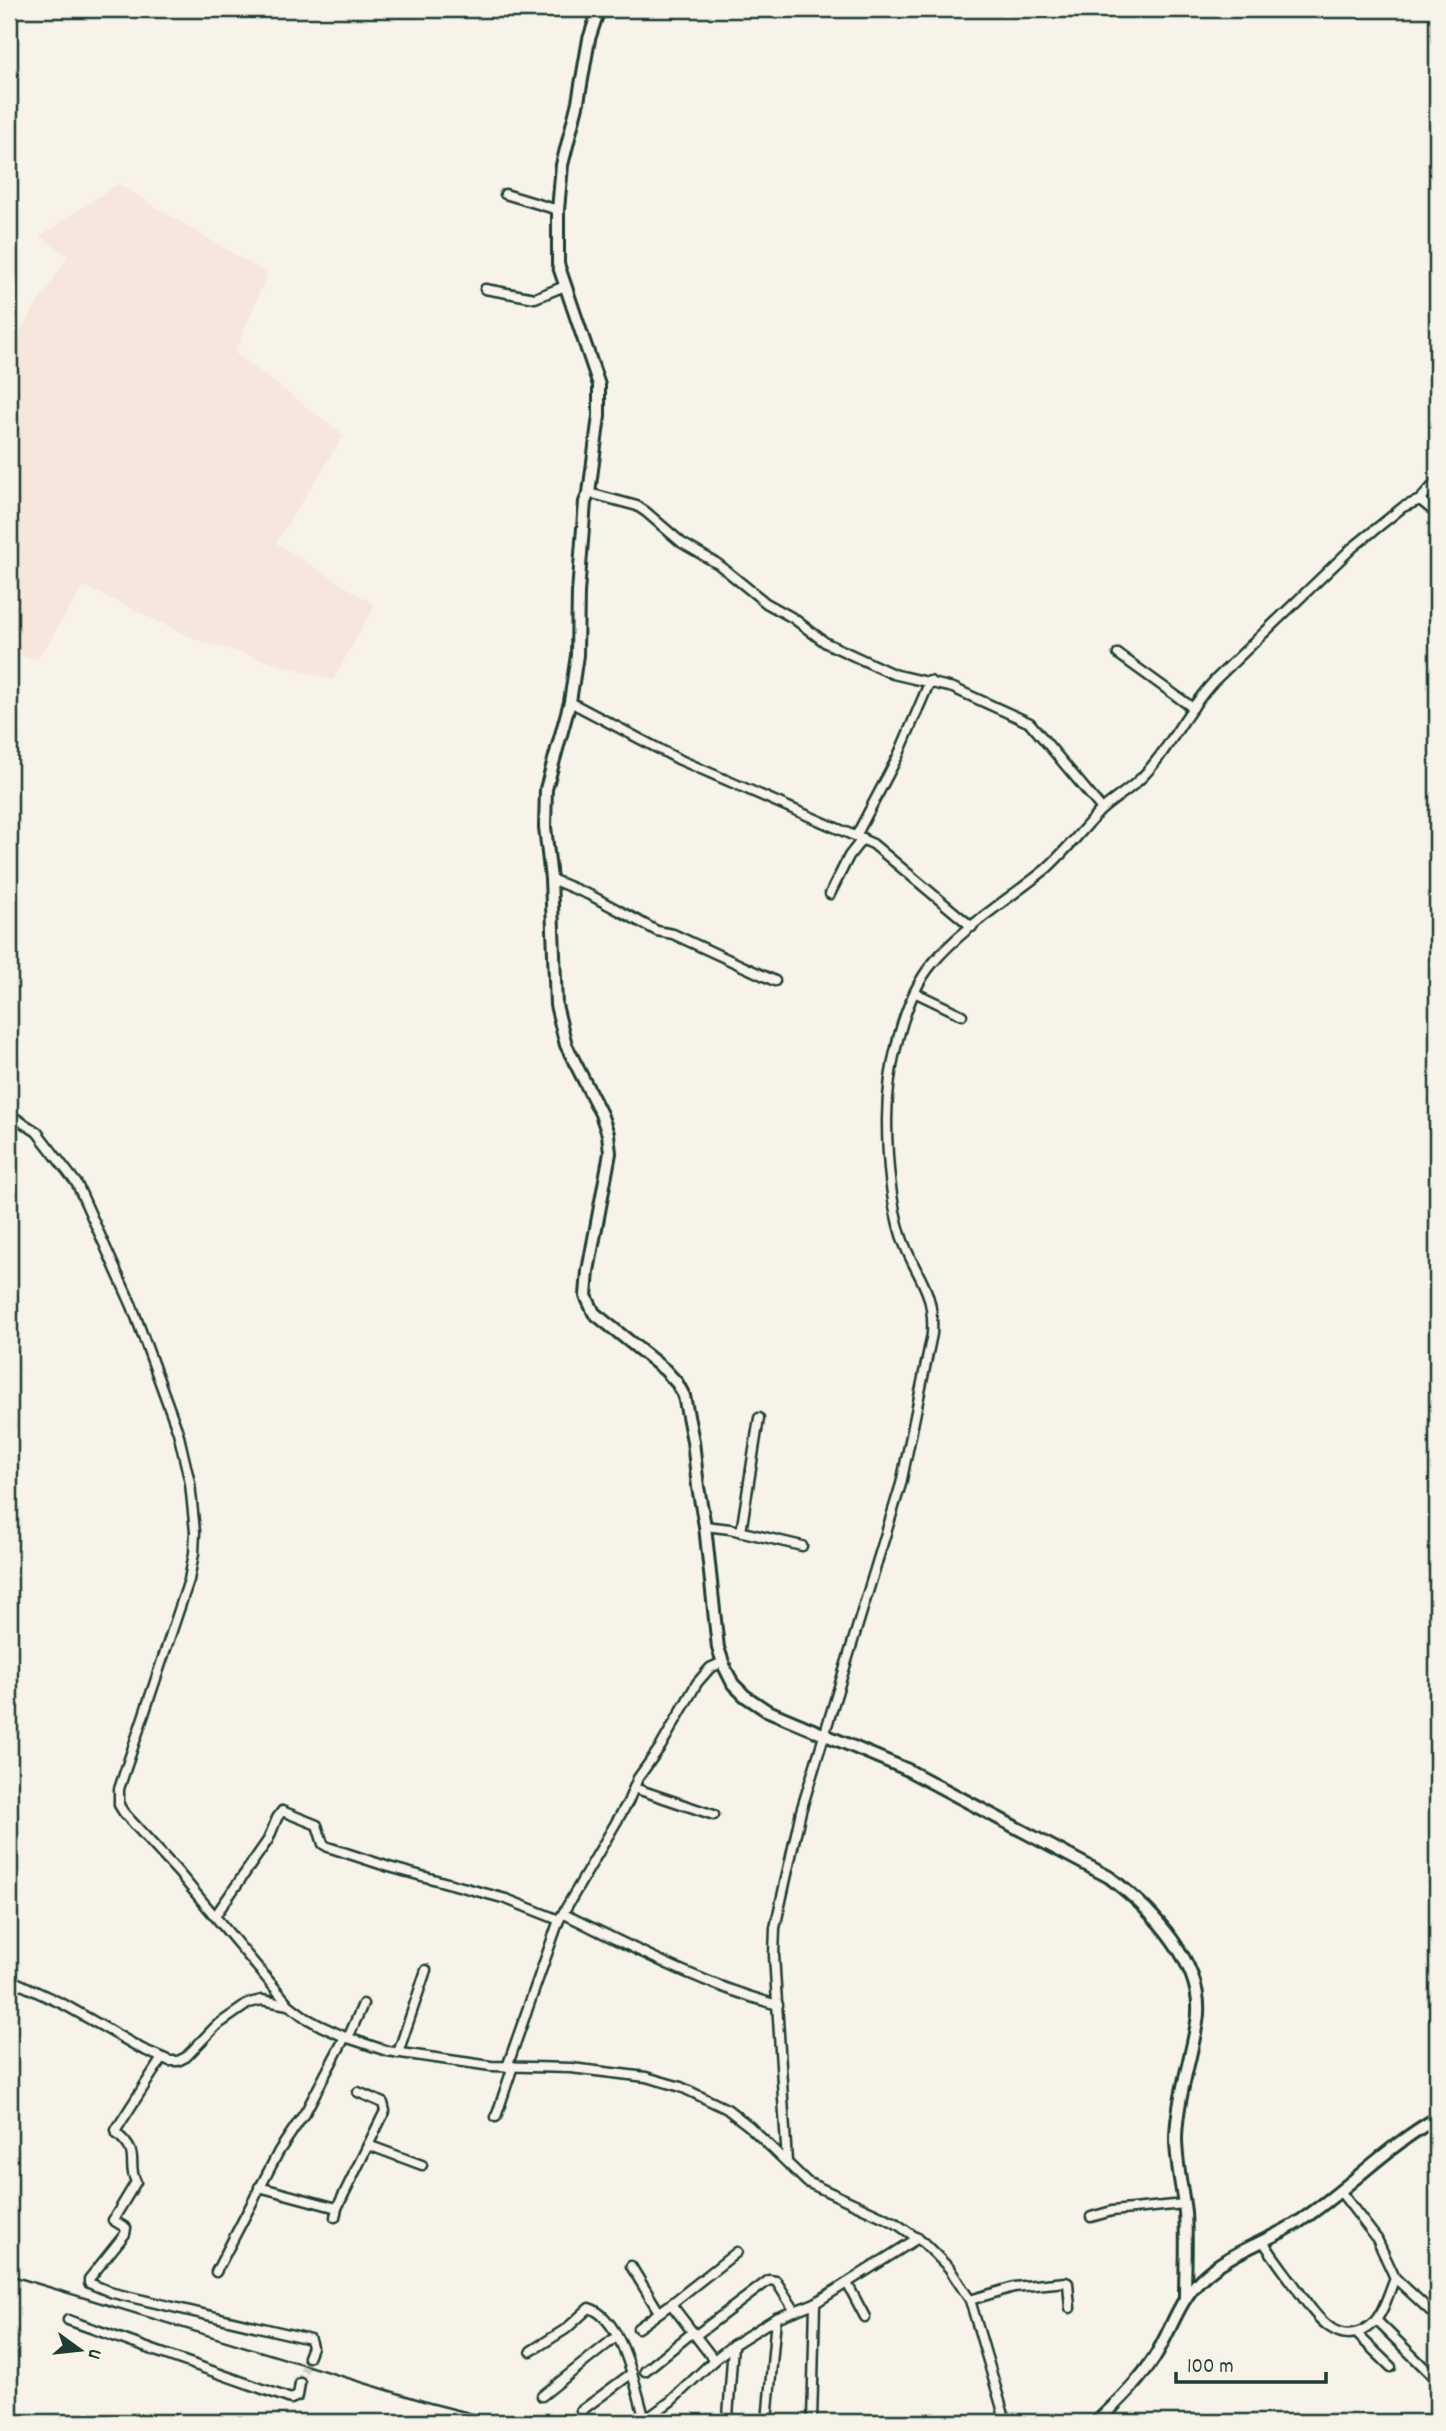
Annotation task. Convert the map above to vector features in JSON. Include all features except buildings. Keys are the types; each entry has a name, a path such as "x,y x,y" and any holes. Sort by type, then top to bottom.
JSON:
{"street":[{"path":"599,9 589,38 578,102 562,165 558,210 558,264 598,386 599,416 589,493 584,502 577,655 570,702 546,789 545,827 551,879 555,992 562,1031 566,1045 601,1114 608,1134 610,1153 587,1271 586,1296 594,1313 665,1370 680,1390 688,1413 705,1526 718,1648 733,1684 754,1703 789,1721 916,1774 1109,1877 1171,1938 1193,1978 1198,2001 1198,2020 1177,2125 1177,2153 1184,2204 1185,2298"},
{"path":"505,194 558,210"},
{"path":"485,289 534,298 565,286"},
{"path":"786,2162 774,1955 775,1928 801,1811 901,1485 932,1334 930,1296 910,1258 896,1216 887,1120 895,1044 923,976 934,961 1058,858 1102,809 1126,792 1148,771 1215,680 1352,548 1403,507 1419,500 1437,481"},
{"path":"589,493 637,506 682,544 718,564 766,603 793,618 826,643 893,674 908,679 930,681 984,701 1030,723 1102,809"},
{"path":"1419,500 1437,514"},
{"path":"1118,654 1193,708"},
{"path":"831,894 892,770 930,681"},
{"path":"570,702 678,759 859,837 901,866 972,927"},
{"path":"551,879 592,896 657,931 673,934 775,981"},
{"path":"916,993 962,1015"},
{"path":"9,1114 37,1132 77,1184 132,1307 174,1421 190,1483 195,1532 189,1580 119,1789 119,1805 124,1813 169,1862 289,2005 306,2018 347,2037 398,2053 510,2067 607,2071 671,2083 727,2109 814,2187 873,2211 918,2238 949,2268 970,2300 1006,2422"},
{"path":"741,1532 759,1418"},
{"path":"705,1526 802,1546"},
{"path":"496,2117 510,2067 561,1917 638,1779 703,1675 723,1662"},
{"path":"635,1788 714,1815"},
{"path":"215,1916 261,1850 282,1811 317,1825 323,1844 328,1847 561,1917 685,1972 742,1995 778,2005"},
{"path":"398,2053 426,1970"},
{"path":"9,1979 162,2058 178,2062 216,2026 256,2000 289,2005"},
{"path":"216,2272 259,2187 306,2111 362,2004"},
{"path":"162,2058 116,2130 133,2155 132,2174 136,2182 113,2220 126,2228 125,2234 89,2279 89,2283 113,2292 310,2339 312,2347 308,2357"},
{"path":"335,2217 337,2208 380,2124 385,2106 358,2092"},
{"path":"1097,2422 1147,2367 1185,2298 1199,2281 1216,2266 1300,2221 1380,2157 1437,2118"},
{"path":"368,2145 422,2165"},
{"path":"259,2187 337,2208"},
{"path":"1340,2191 1377,2239 1395,2278 1437,2317"},
{"path":"1091,2217 1112,2211 1184,2204"},
{"path":"531,2351 566,2329 589,2308 601,2314 608,2321 632,2373 644,2421 671,2401 714,2360 733,2346 776,2318 815,2303 918,2238"},
{"path":"1263,2241 1310,2307 1328,2327 1348,2334 1356,2333 1376,2320 1395,2278"},
{"path":"638,2328 737,2252"},
{"path":"631,2266 659,2312"},
{"path":"645,2371 769,2280 776,2281 795,2311"},
{"path":"970,2300 1014,2287 1066,2282 1070,2308"},
{"path":"847,2283 865,2317"},
{"path":"812,2422 815,2303"},
{"path":"671,2304 714,2360"},
{"path":"767,2422 776,2318"},
{"path":"68,2320 292,2399 298,2396 300,2384"},
{"path":"1376,2320 1437,2380"},
{"path":"1356,2333 1391,2367"},
{"path":"541,2396 616,2337"},
{"path":"733,2346 727,2416 733,2421 777,2422"},
{"path":"581,2411 632,2373"}],"shaded area":[{"path":"118,184 267,274 235,353 344,435 276,543 375,605 333,680 197,640 84,586 38,659 9,655 9,349 68,256 40,236"}],"waterway":[{"path":"1240,2422 1243,2419 1256,2422"}],"tunnel":[{"path":"300,2383 308,2357"}],"railway":[{"path":"9,2275 430,2403 505,2422"}]}
